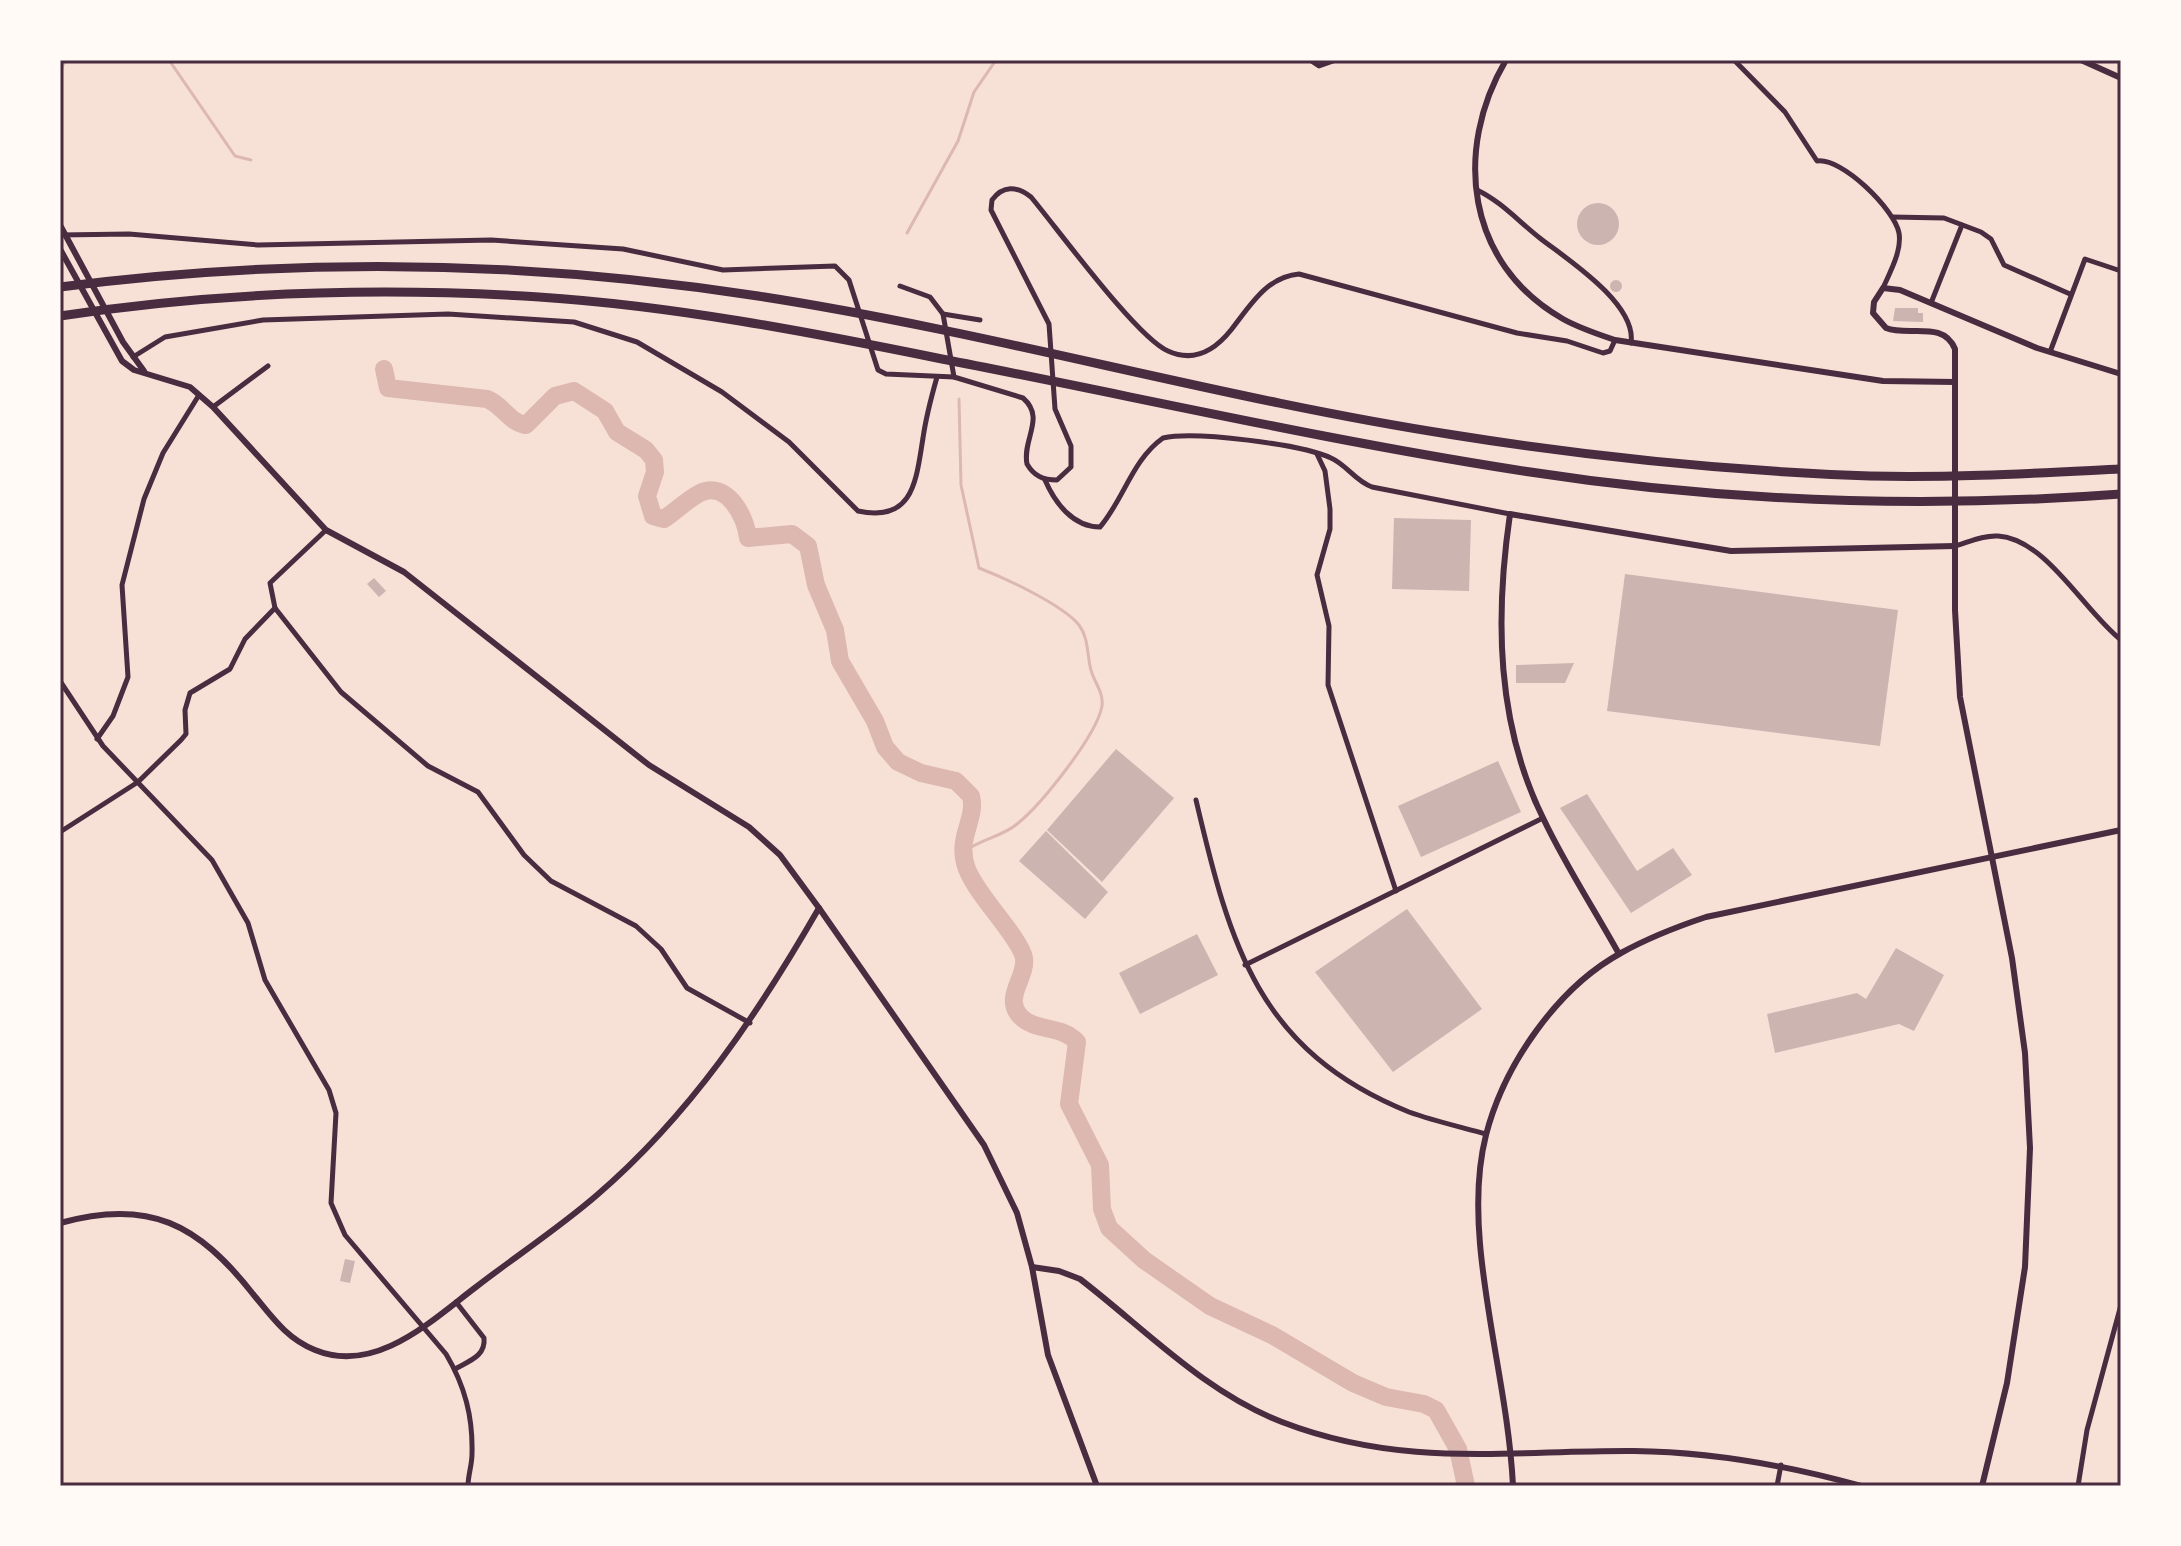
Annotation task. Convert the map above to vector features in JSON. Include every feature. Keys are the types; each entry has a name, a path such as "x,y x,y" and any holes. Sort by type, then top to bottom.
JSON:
{"highway":[{"path":"60,287 279,268 480,268 668,283 840,309 1074,360 1452,435 1606,456 1765,471 1875,476 2121,469"},
{"path":"60,316 184,302 416,292 543,298 651,309 833,338 1367,445 1522,471 1666,487 1812,497 1939,501 2121,494"}],"street":[{"path":"1310,60 1319,66 1336,60"},
{"path":"1506,60 1481,111 1474,149 1476,190 1492,241 1504,264 1529,294 1561,318 1615,340 1631,343 1883,381 1955,382"},
{"path":"1734,60 1785,112 1817,161 1845,168 1892,217 1899,232 1899,247 1883,288 1874,302 1878,322 1894,331 1937,331 1946,335 1955,349 1955,546 1960,697 2017,999 2030,1148 2025,1267 2007,1383 1982,1486"},
{"path":"2081,60 2121,78"},
{"path":"64,234 258,245 491,240 623,249 723,270 826,264 843,271 849,280 878,370 886,374 954,377 1023,398 1030,404 1035,419 1027,464 1032,473 1045,480 1057,480 1065,475 1073,459 1055,409 1049,324 991,210 992,200 1005,189 1014,188 1031,197 1150,340 1177,354 1198,355 1218,345 1270,284 1299,274 1517,333 1567,341 1603,353 1610,351 1615,340"},
{"path":"1476,190 1496,200 1589,274 1622,314 1632,335 1631,343"},
{"path":"1892,217 1944,218 1962,225 1991,239 2004,265 2070,294"},
{"path":"60,225 123,342 144,371"},
{"path":"1931,303 1962,225"},
{"path":"62,252 122,361 134,370 190,387 213,407 326,530 404,572 649,765 749,827 780,855 984,1145 1013,1203 1032,1267 1048,1355 1097,1486"},
{"path":"2050,352 2085,259 2121,271"},
{"path":"900,286 930,297 943,314 954,377"},
{"path":"1883,288 1900,290 2050,352 2121,374"},
{"path":"133,357 165,337 263,320 448,314 574,322 637,342 722,392 789,442 858,511 872,514 895,508 913,490 937,377"},
{"path":"943,314 980,320"},
{"path":"213,407 268,366"},
{"path":"97,739 113,716 128,677 122,585 144,499 163,453 199,395"},
{"path":"1045,480 1058,504 1074,518 1088,527 1100,527 1118,506 1142,455 1163,438 1234,440 1333,459 1360,483 1372,487 1731,551 1955,546 1987,536 2018,541 2048,563 2102,625 2121,640"},
{"path":"1317,454 1325,471 1330,509 1330,529 1317,575 1329,626 1328,685 1396,891"},
{"path":"1510,514 1501,578 1499,649 1522,764 1543,818 1619,954"},
{"path":"326,530 273,577 271,594 275,608 341,692 428,766 478,792 536,868 560,886 636,926 661,949 687,988 750,1023"},
{"path":"60,832 138,782 186,734 185,710 190,693 230,669 245,639 275,608"},
{"path":"60,681 97,739 212,860 248,923 265,980 329,1090 336,1113 331,1203 335,1218 345,1235 431,1334 455,1369 470,1409 472,1456 468,1486"},
{"path":"1196,800 1226,921 1245,965 1282,1024 1343,1077 1411,1112 1486,1134"},
{"path":"1245,965 1543,818"},
{"path":"1513,1486 1480,1246 1478,1209 1486,1134 1518,1059 1543,1023 1593,973 1619,954 1664,932 1706,917 2121,830"},
{"path":"60,1223 92,1214 130,1212 165,1219 213,1248 289,1336 330,1354 364,1355 387,1348 456,1302 596,1196 623,1170 676,1115 750,1023 819,908"},
{"path":"1032,1267 1059,1271 1080,1279 1191,1370 1229,1397 1281,1422 1365,1446 1434,1455 1634,1451 1709,1454 1781,1465 1861,1486"},
{"path":"455,1369 476,1357 485,1344 484,1338 456,1302"},
{"path":"2078,1486 2087,1430 2121,1305"},
{"path":"1777,1486 1781,1465"}],"building":[{"path":"1598,203 1613,209 1619,224 1613,239 1598,245 1583,239 1577,224 1583,209"},
{"path":"1616,280 1622,286 1616,292 1610,286"},
{"path":"1895,308 1918,308 1918,313 1923,313 1923,322 1893,321"},
{"path":"1394,518 1471,520 1469,591 1392,589"},
{"path":"1625,574 1898,610 1880,746 1607,711"},
{"path":"374,578 386,591 379,597 367,584"},
{"path":"1574,663 1565,683 1516,683 1516,665"},
{"path":"1116,749 1174,798 1102,882 1047,830"},
{"path":"1498,761 1521,812 1421,857 1398,806"},
{"path":"1587,794 1637,871 1673,848 1692,875 1631,913 1560,808"},
{"path":"1046,831 1108,892 1085,919 1019,861"},
{"path":"1407,909 1482,1009 1393,1072 1315,972"},
{"path":"1197,934 1218,975 1140,1014 1119,973"},
{"path":"1896,948 1944,975 1914,1031 1899,1024 1775,1053 1767,1014 1857,993 1866,999"},
{"path":"345,1259 355,1261 350,1283 340,1281"}],"waterway":[{"path":"60,73 65,60"},
{"path":"169,60 235,156 251,160"},
{"path":"907,233 958,141 974,92 996,60"},
{"path":"384,369 388,388 487,399 515,421 526,425 555,396 574,391 605,411 617,432 646,450 654,460 655,472 647,496 653,516 664,519 691,498 710,490 727,496 733,503 743,520 748,538 792,534 808,546 816,585 835,630 840,661 875,721 885,747 898,762 921,773 956,781 971,796 964,858 972,880 1021,949 1024,965 1014,995 1016,1010 1027,1022 1064,1033 1077,1042 1069,1104 1100,1165 1102,1209 1109,1228 1144,1260 1210,1306 1272,1335 1353,1383 1386,1397 1424,1404 1436,1410 1458,1449 1466,1486"},
{"path":"959,399 961,485 979,568 1047,601 1079,625 1086,639 1091,671 1102,701 1090,734 1040,802 1011,828 964,852"}]}
